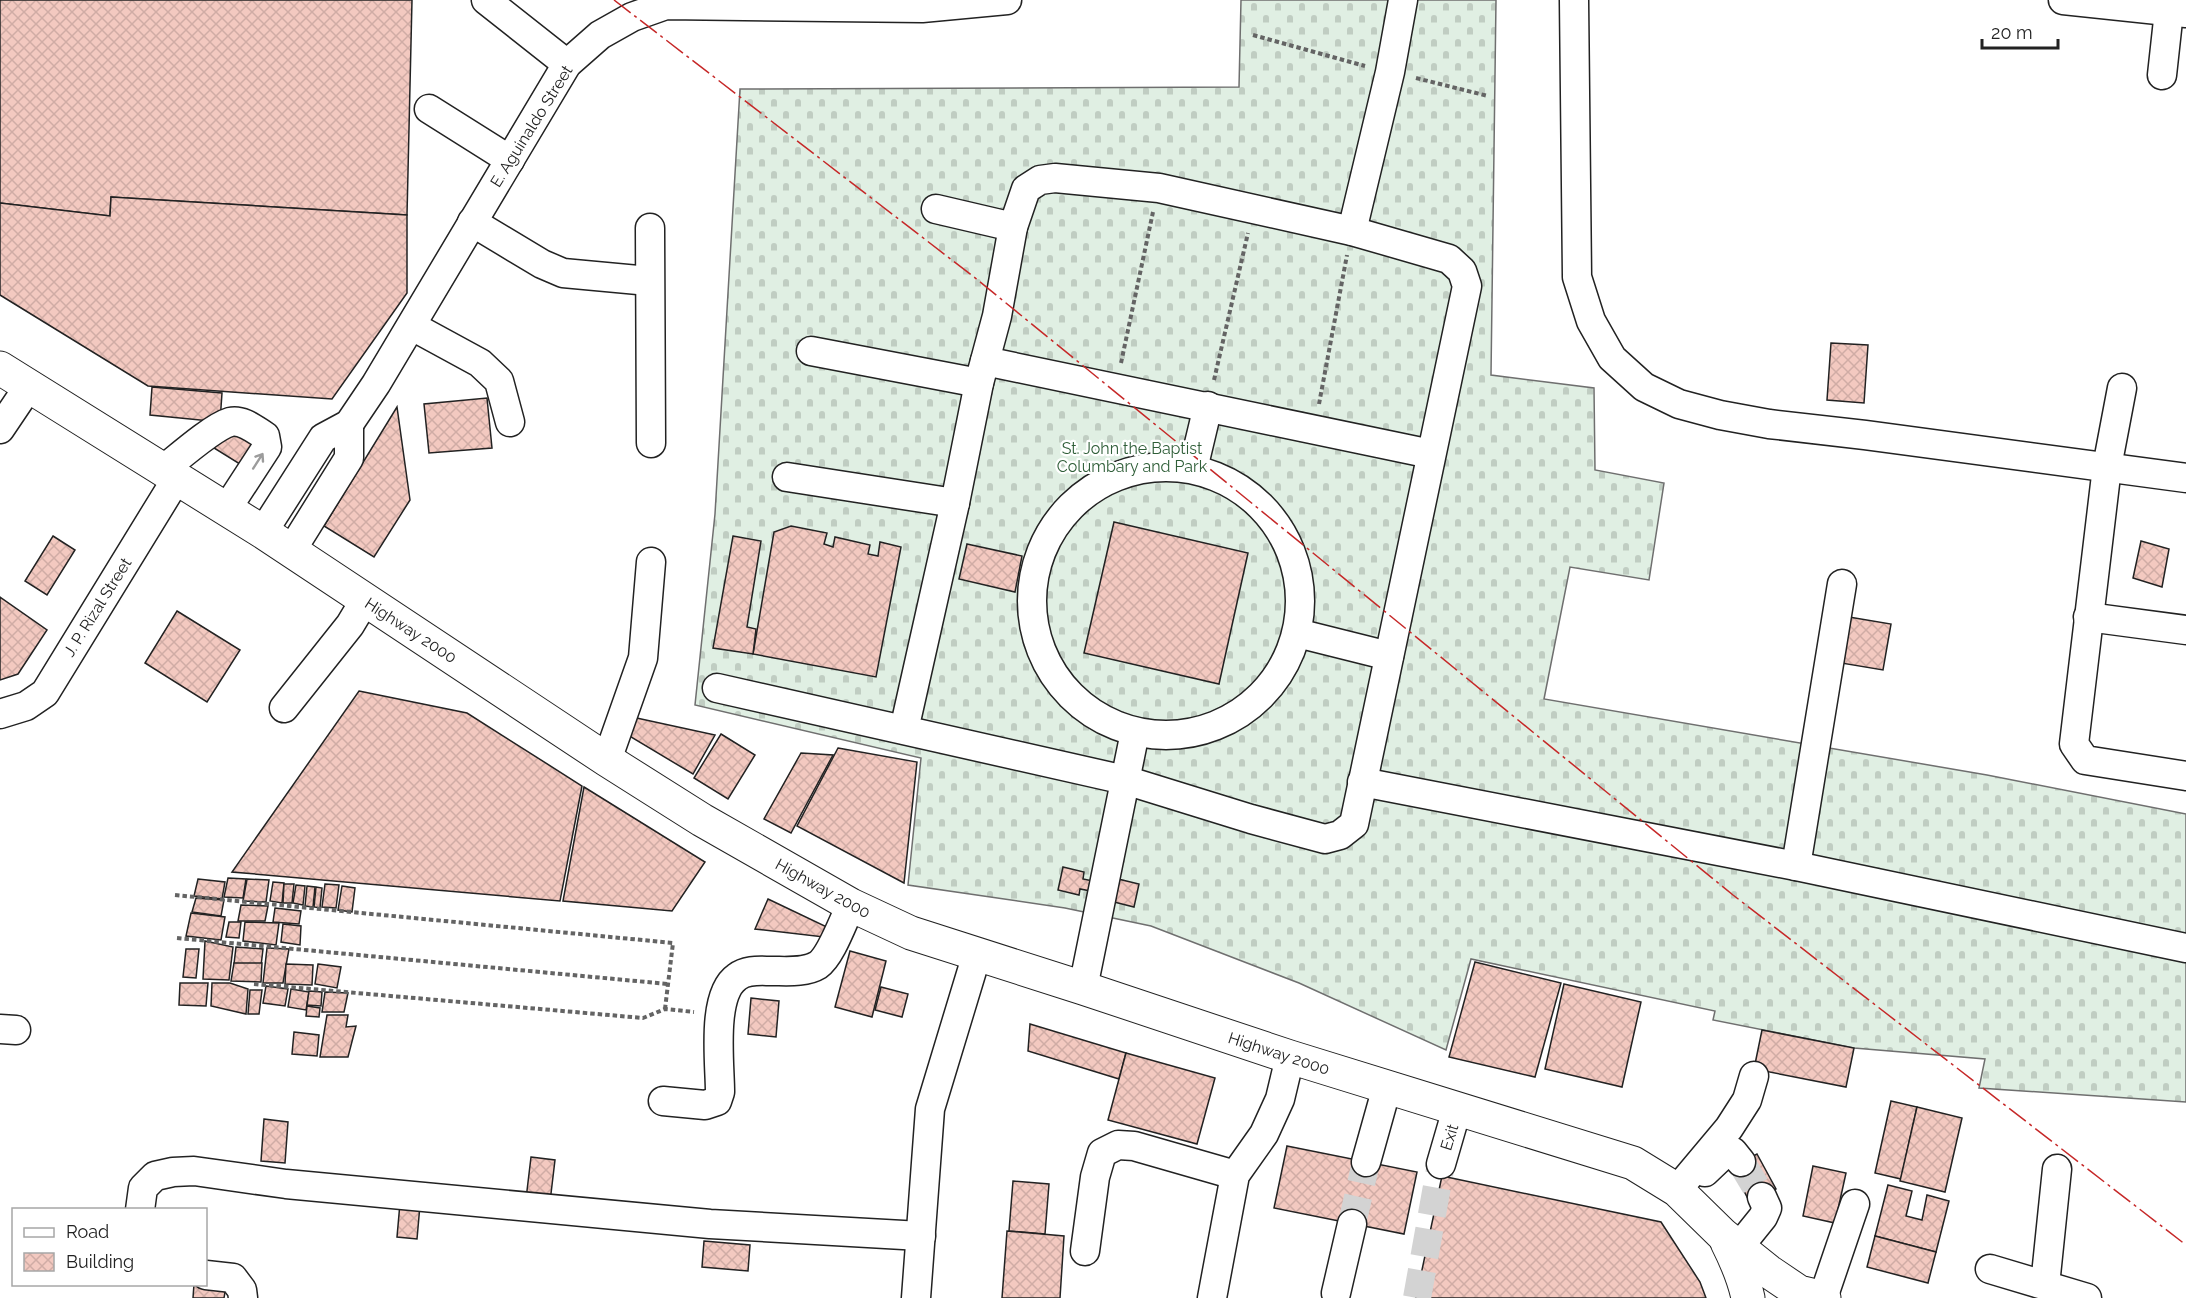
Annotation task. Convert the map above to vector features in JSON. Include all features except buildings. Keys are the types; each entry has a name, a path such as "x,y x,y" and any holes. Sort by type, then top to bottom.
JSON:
{"main road":[{"name":"Highway 2000","path":"0,368 263,532 607,760 702,820 851,905 911,933 1083,987 1290,1057 1633,1163 1680,1193 1731,1242 1807,1296"},
{"name":"Highway 2000","path":"1731,1242 1748,1298"}],"street":[{"path":"486,0 567,64"},
{"name":"E. Aguinaldo Street","path":"263,532 323,438 349,424 412,326 567,64 600,35 632,17 666,5 922,8 1007,0"},
{"path":"1352,231 1390,72 1403,0"},
{"path":"1574,0 1577,277 1591,321 1612,358 1644,387 1679,404 1720,415 1769,424 2186,478"},
{"path":"2063,0 2177,12 2162,75"},
{"path":"429,109 510,160"},
{"path":"717,688 1125,780 1325,839 1340,835 1354,824 1467,286 1462,271 1449,259 1352,231 1159,188 1055,178 1040,180 1026,189 1013,227 997,316 982,372 904,730"},
{"path":"936,209 1013,227"},
{"path":"472,222 542,264 563,273 649,281"},
{"path":"650,228 651,443"},
{"path":"412,326 480,363 499,381 510,422"},
{"path":"812,351 1115,389 1208,406 1431,454"},
{"path":"0,429 29,386"},
{"path":"2122,388 2108,468 2074,744 2085,760 2186,776"},
{"path":"1193,469 1208,406"},
{"path":"170,474 214,431 231,422 246,424 265,436 267,447 226,510"},
{"path":"291,551 349,458 349,424"},
{"path":"1171,466 1193,469 1214,475 1233,485 1259,505 1279,530 1290,549 1300,591 1297,633 1281,672 1268,689 1236,716 1217,726 1177,736 1135,732 1114,725 1095,714 1077,701 1062,685 1040,647 1032,604 1033,582 1046,540 1065,513 1089,491 1128,472 1150,467 1171,466"},
{"name":"J. P. Rizal Street","path":"0,714 26,706 45,693 170,474"},
{"path":"788,477 955,503"},
{"path":"607,760 643,658 651,562"},
{"path":"1796,866 1842,584"},
{"path":"284,708 350,625 365,600"},
{"path":"2088,617 2186,630"},
{"path":"1297,633 1389,656"},
{"path":"1083,987 1135,732"},
{"path":"1362,782 1796,866 2186,948"},
{"path":"663,1101 705,1105 717,1101 720,1092 720,1014 727,987 736,977 747,972 804,970 817,966 825,959 851,905"},
{"path":"916,1298 930,1109 976,954"},
{"path":"1212,1298 1235,1175 1264,1134 1280,1100 1290,1057"},
{"path":"1680,1193 1730,1128 1747,1100 1754,1076"},
{"path":"1366,1162 1387,1087"},
{"name":"Exit","path":"1441,1164 1457,1109"},
{"path":"1085,1251 1095,1177 1102,1153 1118,1145 1134,1146 1235,1175"},
{"path":"1680,1193 1725,1153 1733,1152 1741,1162"},
{"path":"2045,1285 2057,1169"},
{"path":"140,1208 143,1188 155,1176 194,1171 286,1184 710,1224 921,1236"},
{"path":"1731,1242 1763,1217 1767,1208 1762,1197"},
{"path":"1807,1296 1855,1204"},
{"path":"1336,1293 1352,1224"},
{"path":"1990,1269 2087,1298"},
{"path":"207,1275 233,1278 242,1290 243,1298"}],"path":[{"path":"1115,389 1159,188"},
{"path":"1208,406 1254,209"},
{"path":"1314,428 1352,231"},
{"path":"175,895 673,943 665,1009 643,1018 254,984"},
{"path":"177,938 668,984"}],"green space":[{"name":"St. John the Baptist Columbary and Park","path":"1241,0 1496,0 1491,375 1594,388 1595,470 1664,483 1649,580 1570,567 1544,699 1987,775 2186,814 2186,1102 1979,1088 1985,1059 1854,1048 1713,1020 1715,1011 1471,959 1446,1050 1299,983 1151,926 1065,908 908,885 921,758 695,705 715,514 740,89 1239,87"}],"tunnel":[{"path":"1352,1224 1366,1162"},
{"path":"1741,1162 1762,1197"},
{"path":"1417,1298 1441,1164"}],"power":[{"path":"614,0 974,277 1733,895 2186,1245"}]}
